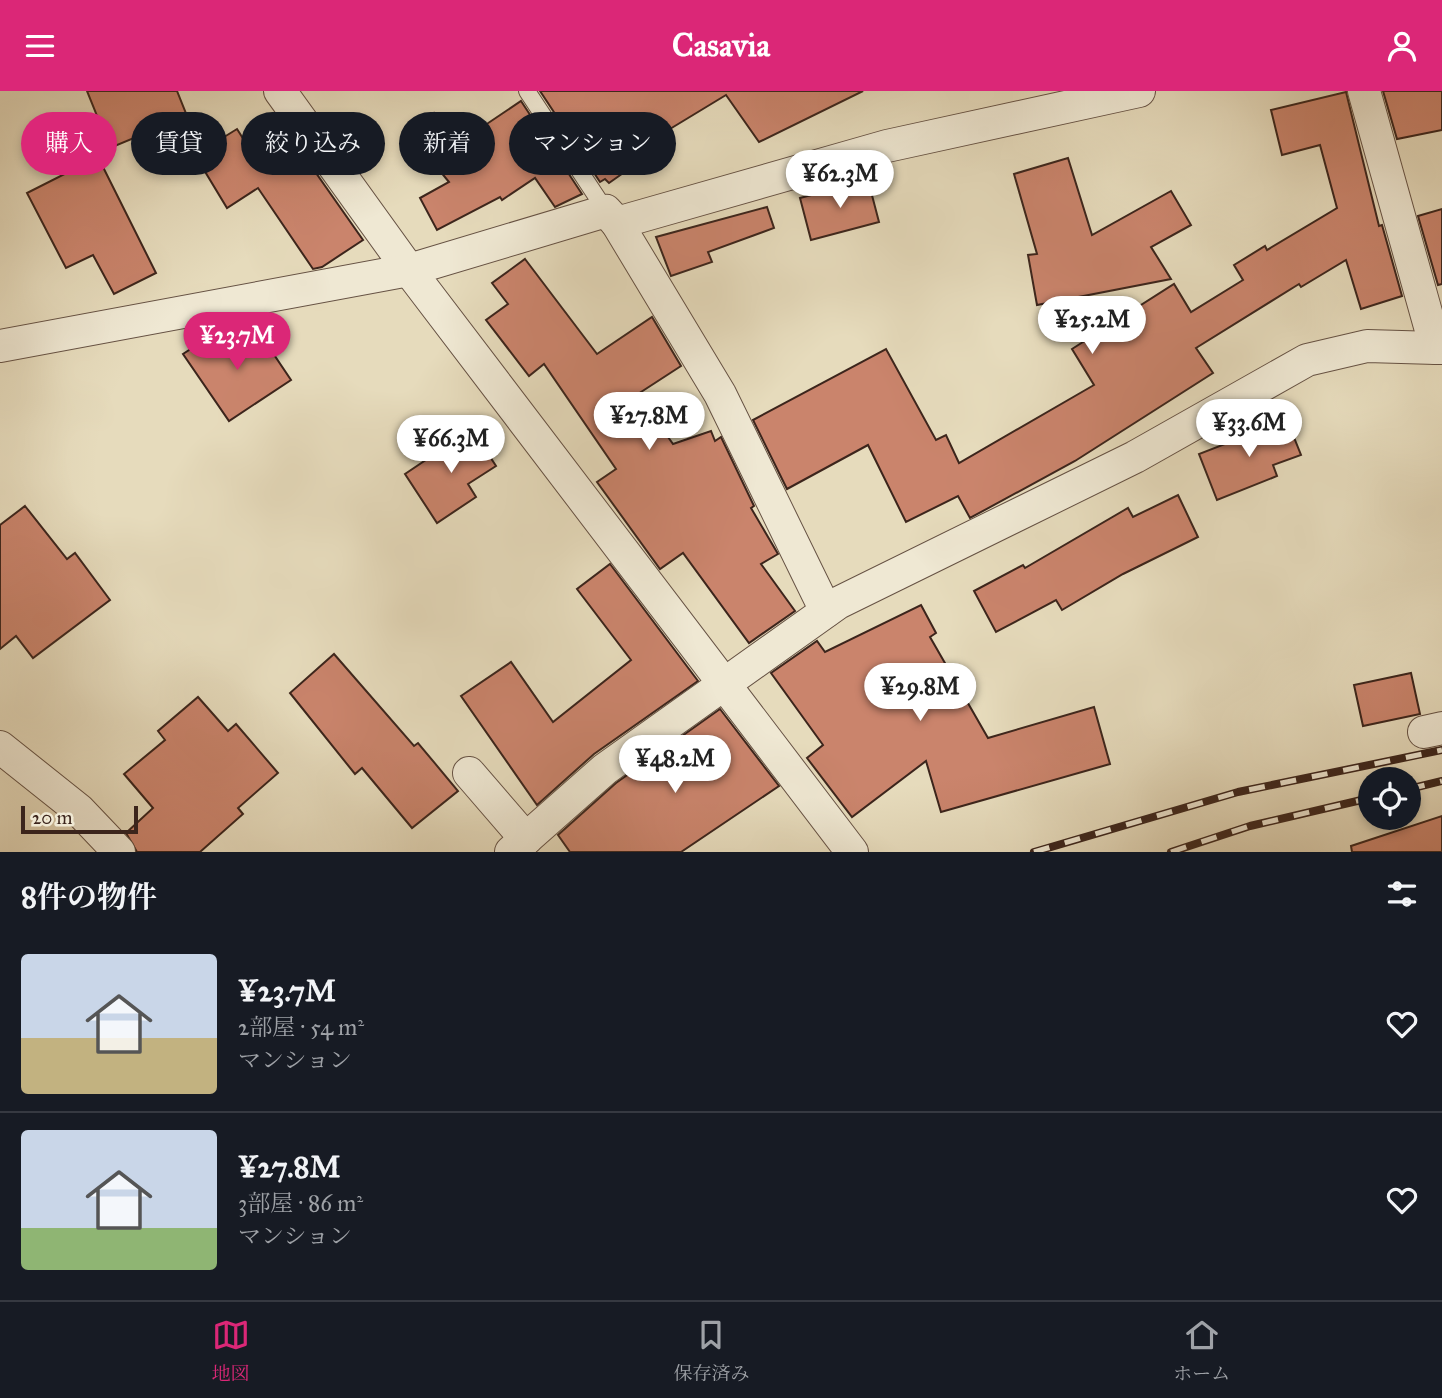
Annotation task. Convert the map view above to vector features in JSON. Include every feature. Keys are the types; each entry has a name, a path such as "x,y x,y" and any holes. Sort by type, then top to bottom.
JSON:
{"street":[{"path":"281,91 409,270 852,852"},
{"path":"0,346 409,270 887,146 1139,91"},
{"path":"469,772 518,846 605,769 826,611 1135,457 1307,360 1367,346 1439,348 1364,91"},
{"path":"611,217 720,394 826,611"},
{"path":"0,747 79,810 119,852"}],"lane":[{"path":"527,91 611,217"}],"building":[{"path":"87,91 177,91 185,112 131,112 131,139 117,145 117,112 95,112"},
{"path":"540,91 863,91 759,142 726,95 676,125 676,112 554,112"},
{"path":"1383,91 1442,91 1442,130 1397,139"},
{"path":"1346,92 1379,226 1382,225 1402,296 1361,309 1346,260 1301,287 1299,284 1196,348 1213,373 1075,461 970,518 958,496 906,522 868,445 787,489 753,420 886,349 936,440 946,435 959,463 1094,385 1072,349 1174,284 1191,312 1243,280 1234,265 1265,246 1267,250 1337,208 1320,145 1282,155 1271,110"},
{"path":"521,101 528,112 509,112 509,175 570,175 582,194 555,207 535,178 502,200 500,197 437,230 420,198 449,182 443,175 495,175 495,118"},
{"path":"237,129 241,135 241,175 317,175 363,240 322,267 313,269 258,188 227,208 207,175 227,175 227,135"},
{"path":"1068,158 1092,235 1171,191 1191,225 1151,247 1171,279 1037,305 1028,255 1037,254 1014,174"},
{"path":"62,175 107,175 156,273 114,294 93,255 66,268 27,193"},
{"path":"595,175 620,175 609,183 605,179 600,182"},
{"path":"868,180 879,222 811,240 800,198"},
{"path":"767,207 774,228 708,252 712,262 671,276 656,237"},
{"path":"1442,209 1442,284 1438,285 1418,216"},
{"path":"525,259 597,354 652,317 681,366 638,394 673,444 711,431 715,441 721,437 754,506 751,508 778,554 761,564 795,611 749,643 683,553 660,569 597,482 616,469 544,364 529,376 486,320 508,304 492,283"},
{"path":"220,330 234,351 260,334 291,380 229,421 183,354"},
{"path":"1287,420 1301,455 1273,465 1277,476 1217,500 1199,454"},
{"path":"472,429 496,466 468,484 476,497 437,523 405,474"},
{"path":"1178,495 1198,537 1123,574 1062,610 1056,600 996,632 974,591 1023,565 1025,568 1128,508 1133,517"},
{"path":"25,506 67,559 75,553 110,600 33,658 16,636 0,649 0,525"},
{"path":"610,564 698,681 594,754 537,805 461,696 511,662 553,722 631,660 577,589"},
{"path":"921,605 936,633 930,637 988,738 1094,707 1110,764 941,812 926,761 852,817 807,758 823,745 771,673 817,641 825,652"},
{"path":"334,654 414,746 418,743 458,791 412,828 362,768 355,774 290,693"},
{"path":"1411,673 1420,714 1363,726 1354,685"},
{"path":"198,697 228,731 236,724 278,773 238,808 243,814 200,852 137,852 126,833 153,808 124,774 165,740 158,731"},
{"path":"720,709 779,786 681,852 570,852 558,835 616,783"},
{"path":"1442,816 1442,852 1352,852 1351,846 1400,830 1421,830 1421,823"}],"railway":[{"path":"1034,852 1238,792 1442,750"},
{"path":"1421,786 1442,781"},
{"path":"1171,852 1250,826 1358,801"}]}
